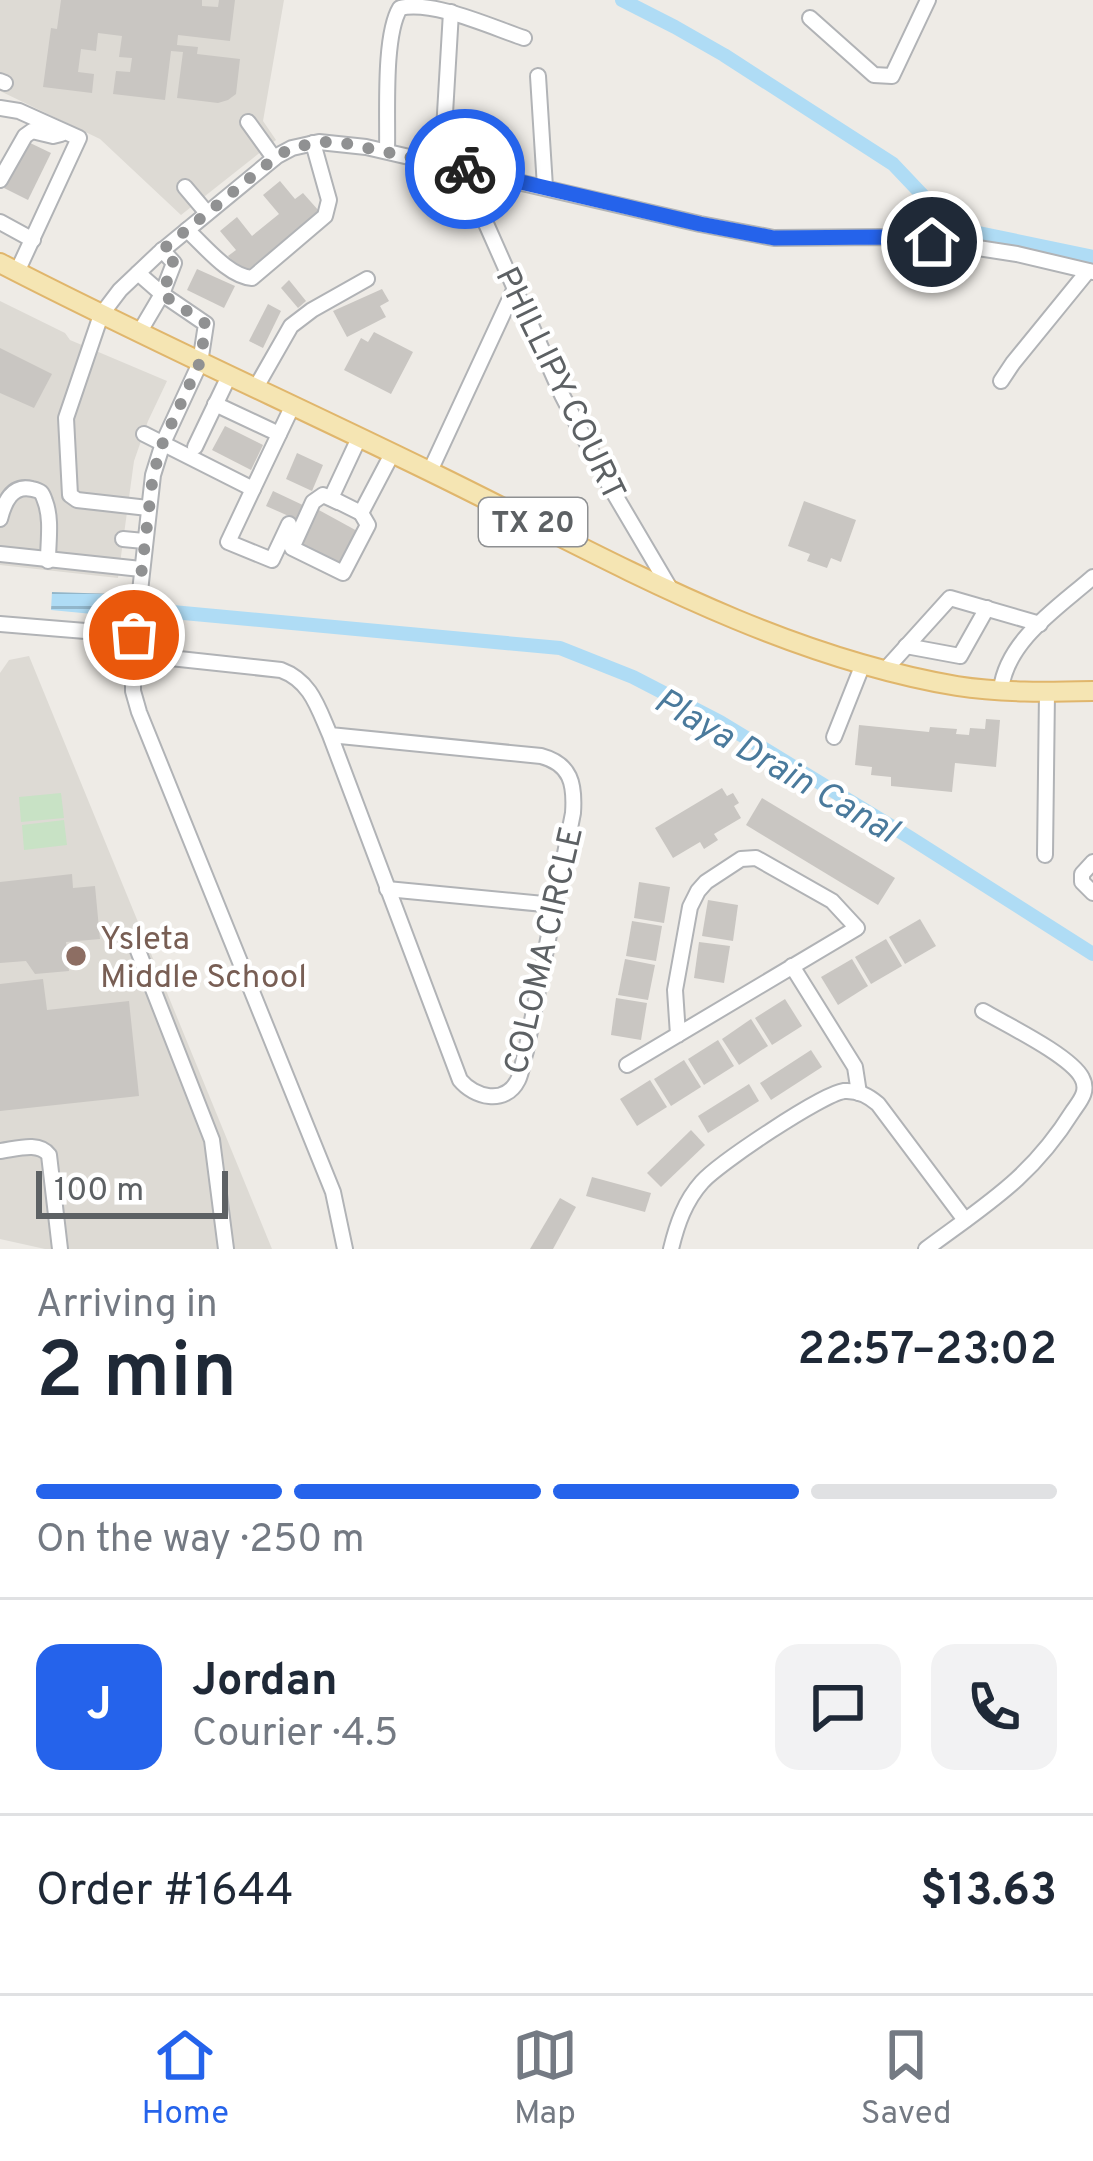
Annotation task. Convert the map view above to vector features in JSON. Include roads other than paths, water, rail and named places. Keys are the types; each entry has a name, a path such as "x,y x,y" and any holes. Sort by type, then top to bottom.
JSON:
{"main road":[{"name":"TX 20","path":"9,267 746,625 862,664 961,686 1093,691"}],"street":[{"path":"810,17 871,72 892,76 928,0"},
{"path":"387,152 391,39 400,8 410,5 451,12 524,38"},
{"path":"442,164 451,12"},
{"path":"538,76 544,187"},
{"path":"0,108 19,111 79,138 33,239 9,267"},
{"path":"248,122 274,158"},
{"path":"0,181 25,136 32,131 53,136 66,132"},
{"path":"148,508 76,500 68,489 66,418 101,315 162,250 274,158 313,143 339,142 774,238 881,237 932,242 1090,271 1001,381"},
{"path":"187,230 231,269 252,278 326,216 329,208 313,143"},
{"name":"PHILLIPY COURT","path":"469,170 476,201 514,290 604,478 671,590"},
{"path":"184,188 207,213"},
{"path":"0,222 33,239"},
{"path":"140,334 174,263 162,250"},
{"path":"138,273 206,324 200,362 153,475 134,635 133,691 333,1192 345,1249"},
{"path":"255,389 298,319 367,279"},
{"path":"430,471 514,290"},
{"path":"195,447 229,376"},
{"path":"215,404 279,434"},
{"path":"289,524 272,560 228,542 292,406"},
{"path":"144,434 253,489"},
{"path":"338,502 331,498 359,438"},
{"path":"362,513 392,454"},
{"path":"0,519 11,494 22,488 38,490 48,515 48,561"},
{"path":"323,495 338,502 362,513 368,525 344,573 292,548 313,502 323,495"},
{"path":"123,539 144,542"},
{"path":"0,554 141,569"},
{"path":"1000,689 1010,656 1093,577"},
{"path":"884,670 950,598 1040,624"},
{"path":"906,646 960,656 987,608"},
{"path":"0,624 134,635"},
{"name":"COLOMA CIRCLE","path":"133,654 281,670 310,691 460,1079 481,1096 511,1090 519,1078 573,813 571,776 558,762 541,756 330,735"},
{"path":"834,737 862,664"},
{"path":"1046,855 1047,692"},
{"path":"627,1065 678,1035 857,928 832,902 756,857 741,859 706,882 690,907 675,990 678,1035"},
{"path":"1093,862 1082,874 1082,882 1093,893"},
{"path":"387,889 554,905"},
{"path":"135,943 212,1140 226,1249"},
{"path":"792,967 855,1067 860,1093"},
{"path":"926,1249 1033,1166 1085,1090 1083,1079 1066,1060 983,1012"},
{"path":"671,1249 684,1208 715,1169 841,1092 860,1093 878,1104 965,1220"},
{"path":"0,1151 39,1147 50,1155 60,1249"}],"water":[{"path":"52,592 116,594 113,616 51,610"}],"waterway":[{"path":"622,0 724,55 893,164 948,222 969,231 1093,257"},
{"name":"Playa Drain Canal","path":"151,610 560,648 633,677 720,722 1093,954"}],"place":[{"name":"Ysleta Middle School","path":"76,956"}]}
